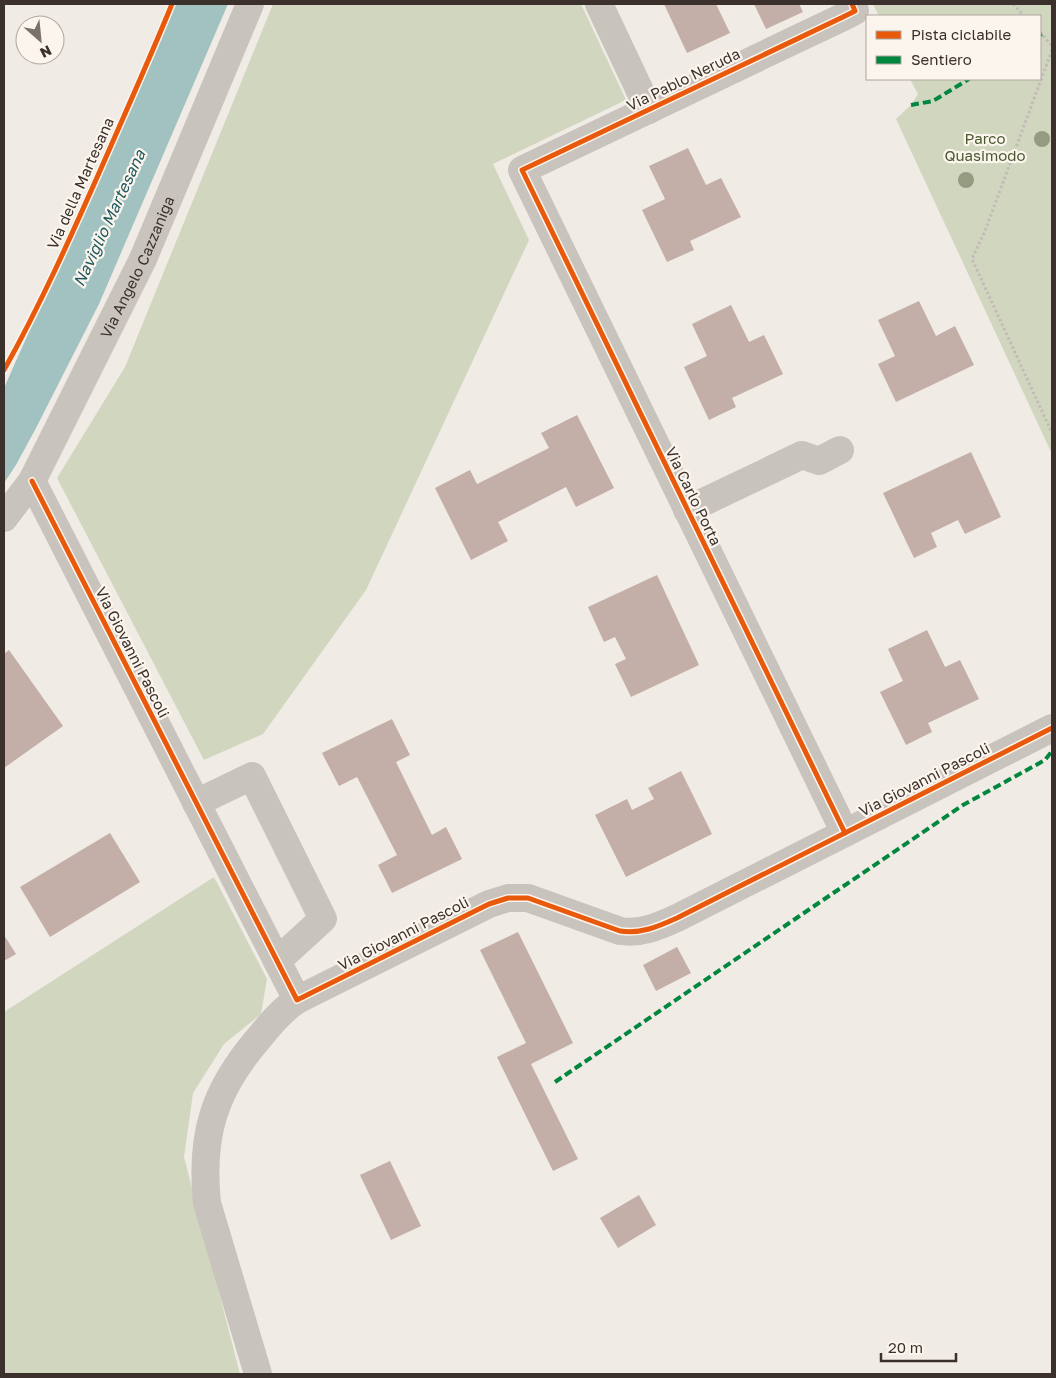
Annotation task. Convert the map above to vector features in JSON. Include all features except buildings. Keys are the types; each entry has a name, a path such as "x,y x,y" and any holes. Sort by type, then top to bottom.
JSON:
{"street":[{"name":"Via Angelo Cazzaniga","path":"4,518 32,481 143,259 250,4"},
{"path":"599,4 649,110"},
{"name":"Via Pablo Neruda","path":"522,170 649,110 854,7"},
{"name":"Via Carlo Porta","path":"522,170 845,833"},
{"name":"Via Carlo Porta","path":"687,510 802,455 819,461 840,450"},
{"name":"Via Giovanni Pascoli","path":"32,481 297,1000 497,901 514,897 528,898 612,929 626,932 641,932 676,918 1052,728"},
{"path":"196,803 252,776 323,919 277,961"},
{"path":"258,1374 207,1203 204,1179 205,1150 214,1113 233,1072 269,1026 289,1005 297,1000"}],"path":[{"path":"1013,4 1023,15"},
{"path":"1041,33 1052,46"},
{"path":"1041,80 1052,50"},
{"path":"1041,80 985,231 972,259 1052,433"}],"green space":[{"path":"273,4 581,4 626,100 493,164 529,240 366,590 263,734 204,760 57,478 125,367"},
{"name":"Parco Quasimodo","path":"873,4 1052,4 1052,454 896,119 911,105 918,94 911,80 1041,80 1041,15 878,15"},
{"path":"214,877 267,979 261,1014 224,1044 193,1093 184,1157 240,1374 4,1374 4,1012"}],"water":[{"name":"Naviglio Martesana","path":"175,4 228,4 99,304 36,428 4,483 4,388"}],"marked path":[{"path":"911,105 933,101 967,80"},
{"path":"555,1082 963,805 1045,760 1052,751"}],"cycle path":[{"name":"Via della Martesana","path":"4,370 31,320 68,243 172,4"},
{"path":"845,833 522,170 855,11 852,4"},
{"path":"32,481 297,1000 489,904 508,898 528,898 620,931 635,932 656,927 1052,728"}]}
